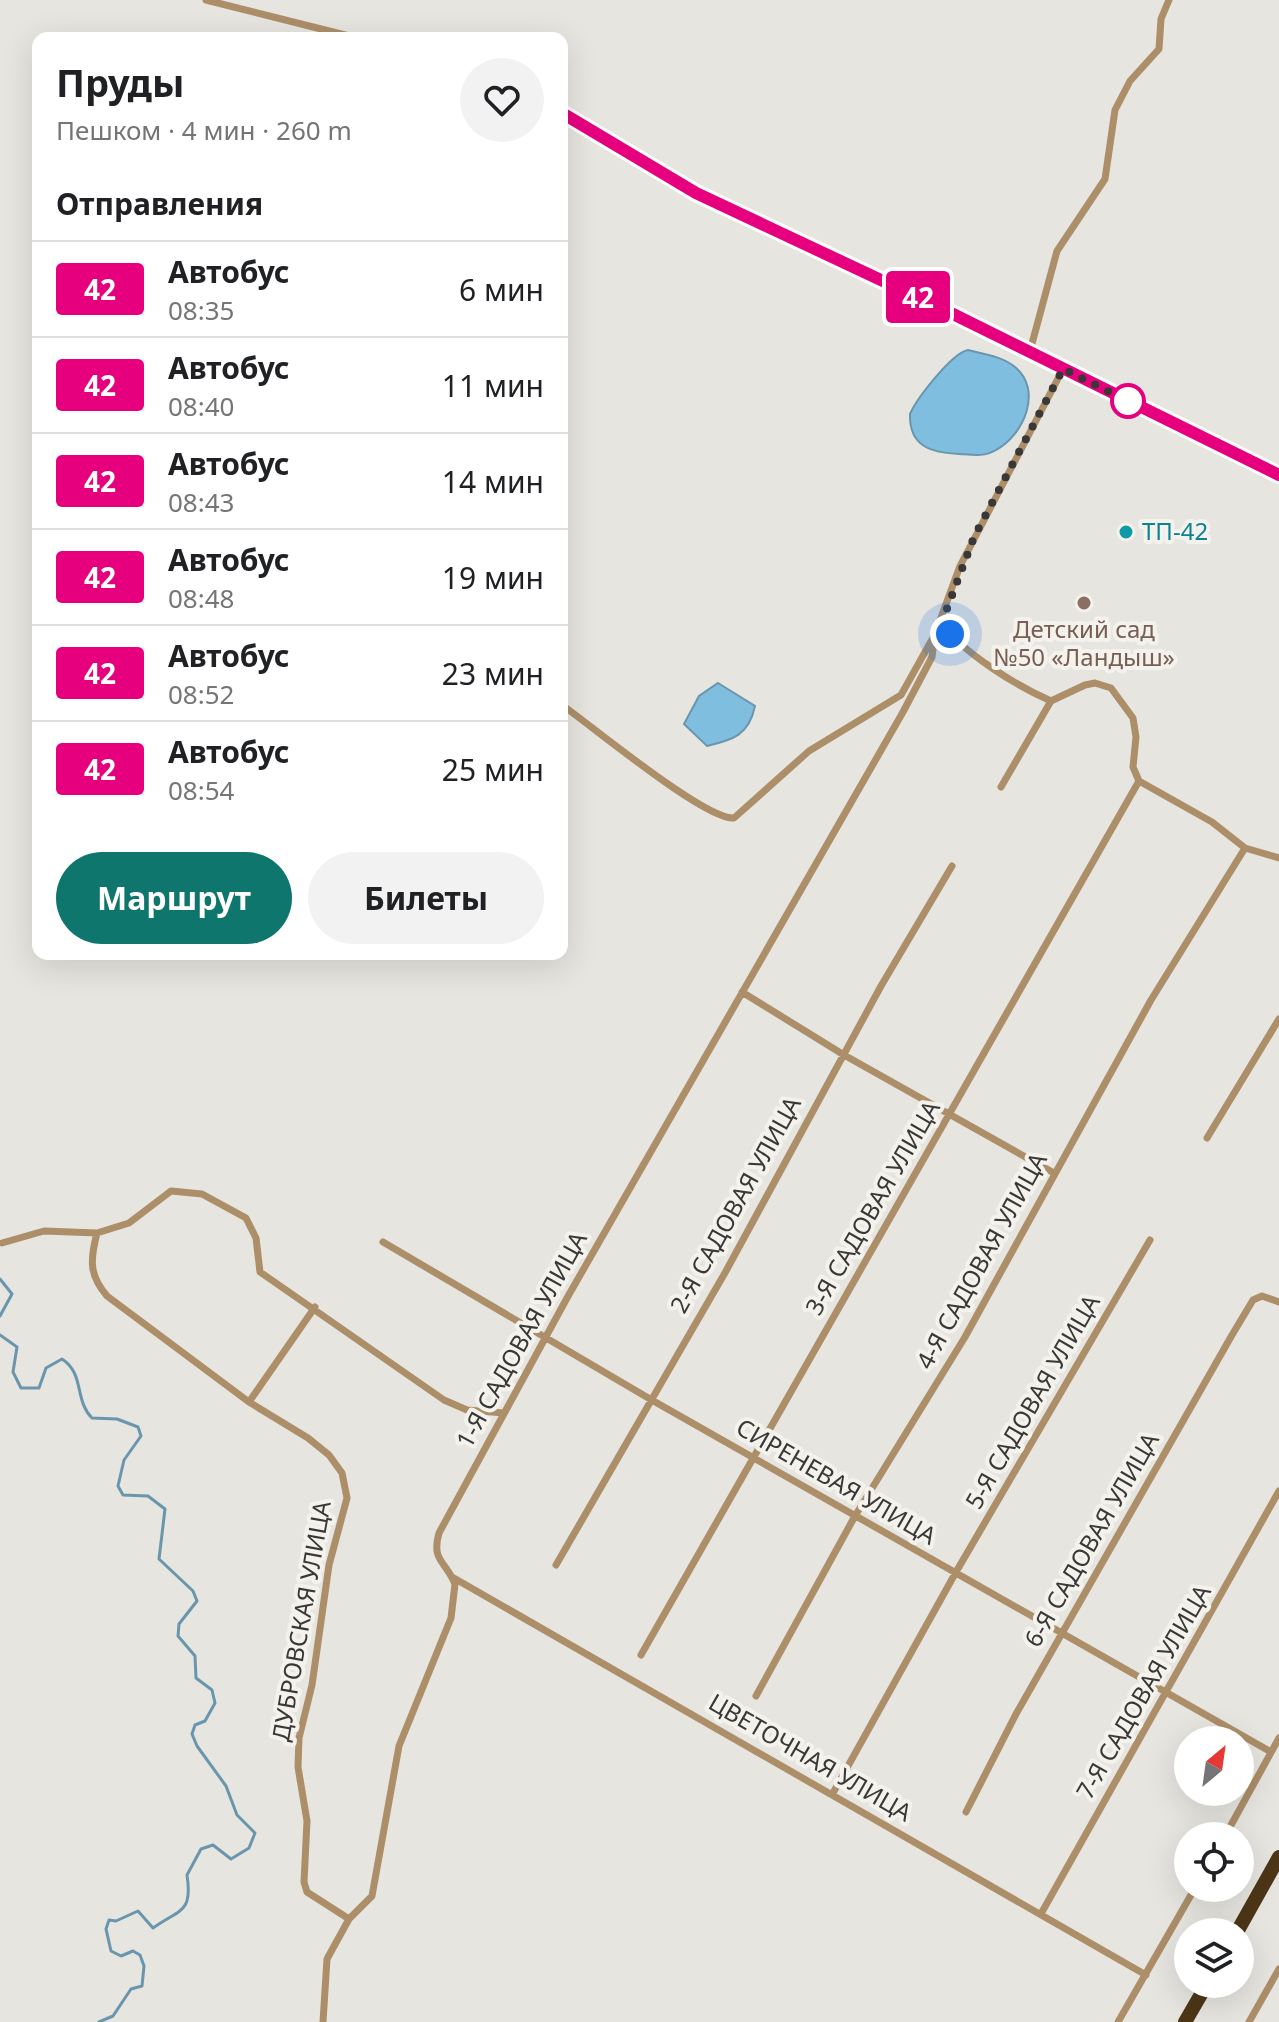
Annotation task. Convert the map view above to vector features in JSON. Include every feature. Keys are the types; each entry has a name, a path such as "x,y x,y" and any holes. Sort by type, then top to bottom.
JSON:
{"highway":[{"path":"1245,1918 1279,1857"},
{"path":"1185,2022 1199,1998"}],"street":[{"path":"206,0 333,32"},
{"path":"1030,351 1057,251 1105,179 1115,110 1130,81 1159,49 1161,19 1169,0"},
{"path":"568,117 696,193 1030,351 1279,475"},
{"path":"568,709 696,802 728,819 739,816 809,751 901,695 942,622 974,537 1063,369"},
{"path":"942,622 950,634 976,653 1051,701"},
{"name":"1-Я САДОВАЯ УЛИЦА","path":"323,2022 327,1959 349,1919 372,1896 399,1746 451,1618 455,1594 452,1577 437,1557 435,1547 439,1533 904,709 932,657 935,634"},
{"path":"1001,787 1051,701 1095,683 1117,694 1133,718 1136,737 1133,767 1139,781 1212,822 1245,848 1279,858"},
{"path":"901,695 904,709"},
{"name":"3-Я САДОВАЯ УЛИЦА","path":"641,1655 1139,781"},
{"name":"4-Я САДОВАЯ УЛИЦА","path":"756,1696 855,1516 965,1337 1151,1000 1245,848"},
{"name":"2-Я САДОВАЯ УЛИЦА","path":"556,1565 726,1271 952,866"},
{"path":"742,992 844,1055 1054,1173"},
{"path":"1207,1138 1279,1019"},
{"path":"2,1243 44,1231 97,1233 129,1223 171,1191 202,1194 246,1218 256,1238 260,1272 315,1307 444,1400 467,1410 504,1413"},
{"name":"ДУБРОВСКАЯ УЛИЦА","path":"97,1233 91,1269 95,1282 107,1296 249,1402 308,1438 329,1455 342,1473 347,1498 329,1565 312,1685 299,1738 298,1767 307,1821 304,1882 307,1892 349,1919"},
{"name":"5-Я САДОВАЯ УЛИЦА","path":"833,1793 956,1572 1150,1240"},
{"name":"СИРЕНЕВАЯ УЛИЦА","path":"383,1242 650,1399 1271,1752"},
{"name":"6-Я САДОВАЯ УЛИЦА","path":"966,1812 1061,1633 1253,1300 1262,1296 1279,1302"},
{"path":"249,1402 315,1307"},
{"name":"7-Я САДОВАЯ УЛИЦА","path":"1042,1912 1279,1491"},
{"name":"ЦВЕТОЧНАЯ УЛИЦА","path":"452,1577 1042,1912 1146,1975"},
{"path":"1233,1822 1279,1738"},
{"path":"1118,2022 1187,1902"},
{"path":"1249,2022 1279,1969"}],"water":[{"path":"968,350 998,358 1015,367 1028,388 1026,412 1015,434 992,452 974,455 932,450 913,434 910,414 944,367"},
{"path":"718,683 755,706 749,724 738,735 707,746 684,724 699,696"}],"waterway":[{"path":"0,1279 12,1294 0,1316"},
{"path":"0,1335 17,1347 13,1372 21,1388 39,1388 46,1368 62,1359 74,1372 86,1411 92,1418 117,1419 138,1427 141,1436 124,1460 118,1486 123,1495 148,1496 165,1509 159,1559 193,1591 197,1601 179,1624 178,1636 195,1656 196,1678 212,1690 215,1703 205,1721 195,1725 192,1734 226,1786 237,1815 255,1833 249,1848 231,1859 213,1845 201,1849 187,1875 186,1904 153,1928 138,1911 116,1921 109,1920 106,1929 111,1951 121,1956 133,1951 140,1955 144,1966 142,1986 131,1989 113,2016 99,2022"}],"bus line":[{"name":"42","path":"568,117 696,193 1030,351 1279,475"}],"place":[{"name":"ТП-42","path":"1126,532"},
{"name":"Детский сад №50 «Ландыш»","path":"1084,603"}],"route":[{"path":"950,634 942,622 960,566 1063,369 1128,401"}]}
